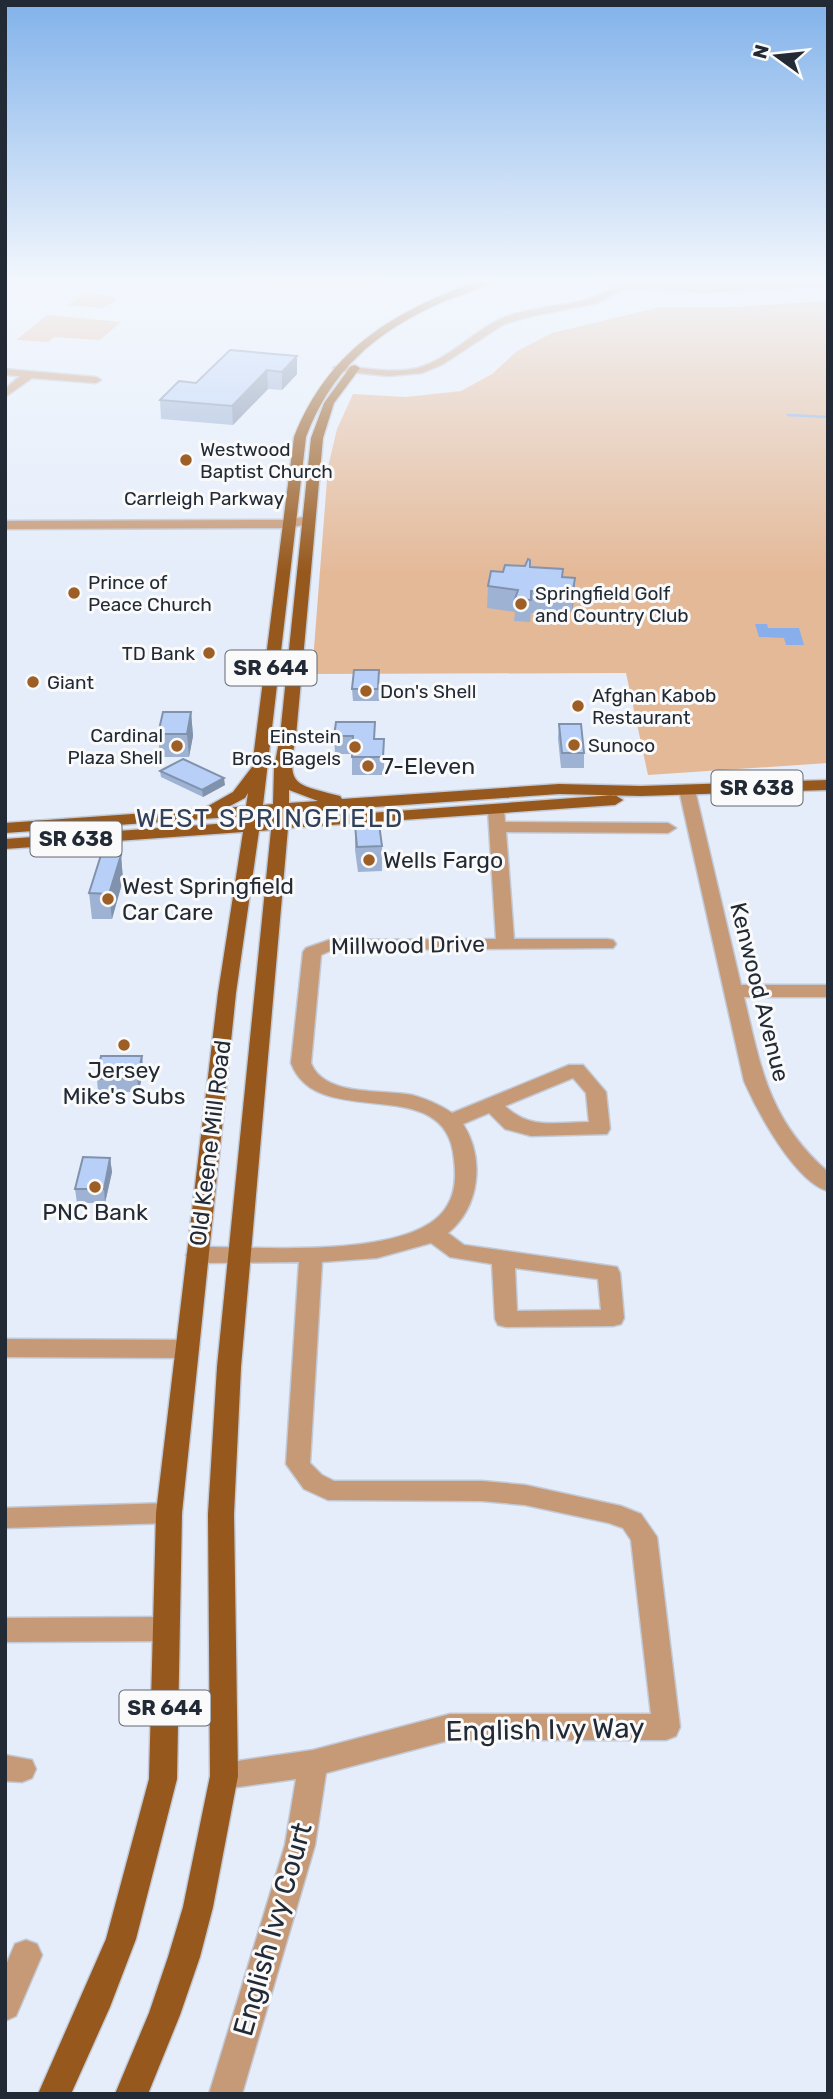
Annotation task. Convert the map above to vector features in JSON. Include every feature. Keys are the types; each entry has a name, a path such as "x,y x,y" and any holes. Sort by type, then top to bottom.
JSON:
{"main road":[{"name":"Old Keene Mill Road","path":"54,2094 99,1996 121,1939 163,1779 169,1513 227,993 261,763 301,431 310,406 331,377"},
{"name":"Old Keene Mill Road","path":"131,2094 164,2015 184,1957 198,1907 224,1776 221,1514 229,1367 280,817 282,768 288,736 309,520 321,425 329,402 348,377"},
{"path":"186,816 233,800 244,789 261,763"},
{"path":"282,768 285,780 294,788 323,797 373,802"},
{"name":"SR 638","path":"280,817 373,802 559,789 641,792 828,785"},
{"name":"SR 638","path":"5,844 280,817 497,819 625,799 641,792"},
{"name":"SR 638","path":"5,828 186,816 253,819"}],"street":[{"path":"5,394 26,377"},
{"path":"62,377 96,380"},
{"name":"Carrleigh Parkway","path":"5,517 309,520"},
{"name":"Carrleigh Parkway","path":"5,525 289,520"},
{"name":"Kenwood Avenue","path":"687,790 754,1081 763,1104 789,1146 825,1178"},
{"path":"505,943 497,819 668,828"},
{"name":"Millwood Drive","path":"449,1122 419,1104 324,1089 306,1076 301,1063 310,956 317,948 329,945 607,944"},
{"path":"733,991 828,991"},
{"path":"197,1255 311,1254 387,1249 433,1233 456,1214 465,1195 466,1164 462,1143 449,1122 576,1069 596,1092 600,1129 531,1129 512,1124 493,1105"},
{"path":"433,1233 458,1252 503,1258 609,1273 613,1318 506,1319 503,1258"},
{"name":"English Ivy Way","path":"224,1776 313,1763 450,1727 666,1727 643,1537 632,1521 612,1513 524,1495 482,1491 334,1491 323,1489 308,1480 298,1464 311,1254"},
{"path":"5,1348 187,1349"},
{"path":"5,1518 169,1513"},
{"path":"5,1630 166,1629"},
{"name":"English Ivy Court","path":"225,2094 300,1845 313,1763"},
{"path":"5,2005 26,1955"}],"shaded area":[{"path":"487,377 828,377 828,763 648,775 626,673 312,674 328,467 337,429 353,394 406,397 461,391"}],"water":[{"path":"755,624 767,624 768,628 799,628 804,645 786,645 784,638 759,637"}],"building":[{"path":"202,377 260,377 232,406 160,400 179,381 196,383"},
{"path":"528,559 530,567 563,569 562,577 575,578 573,590 531,591 531,600 515,599 518,590 488,586 491,571 503,572 505,565 525,566"},
{"path":"354,670 379,670 378,689 352,689"},
{"path":"163,712 191,712 187,734 158,734"},
{"path":"336,722 375,722 374,739 384,739 383,757 352,757 353,736 334,736"},
{"path":"559,724 581,724 584,753 562,753"},
{"path":"183,759 224,778 202,790 160,771"},
{"path":"379,824 382,846 357,847 355,825"},
{"path":"101,855 121,855 109,894 89,893"},
{"path":"101,1056 142,1056 137,1078 97,1079"},
{"path":"83,1157 110,1158 104,1189 75,1189"}],"waterway":[{"path":"788,415 828,417"}],"place":[{"name":"Westwood Baptist Church","path":"186,460"},
{"name":"Prince of Peace Church","path":"74,593"},
{"name":"Springfield Golf and Country Club","path":"521,604"},
{"name":"TD Bank","path":"209,653"},
{"name":"Giant","path":"33,682"},
{"name":"Don's Shell","path":"366,691"},
{"name":"Afghan Kabob Restaurant","path":"578,706"},
{"name":"Sunoco","path":"574,745"},
{"name":"Cardinal Plaza Shell","path":"177,746"},
{"name":"Einstein Bros. Bagels","path":"355,747"},
{"name":"7-Eleven","path":"368,766"},
{"name":"Wells Fargo","path":"369,860"},
{"name":"West Springfield Car Care","path":"108,899"},
{"name":"Jersey Mike's Subs","path":"124,1045"},
{"name":"PNC Bank","path":"95,1187"}],"district":[{"name":"WEST SPRINGFIELD","path":"270,818"}]}
